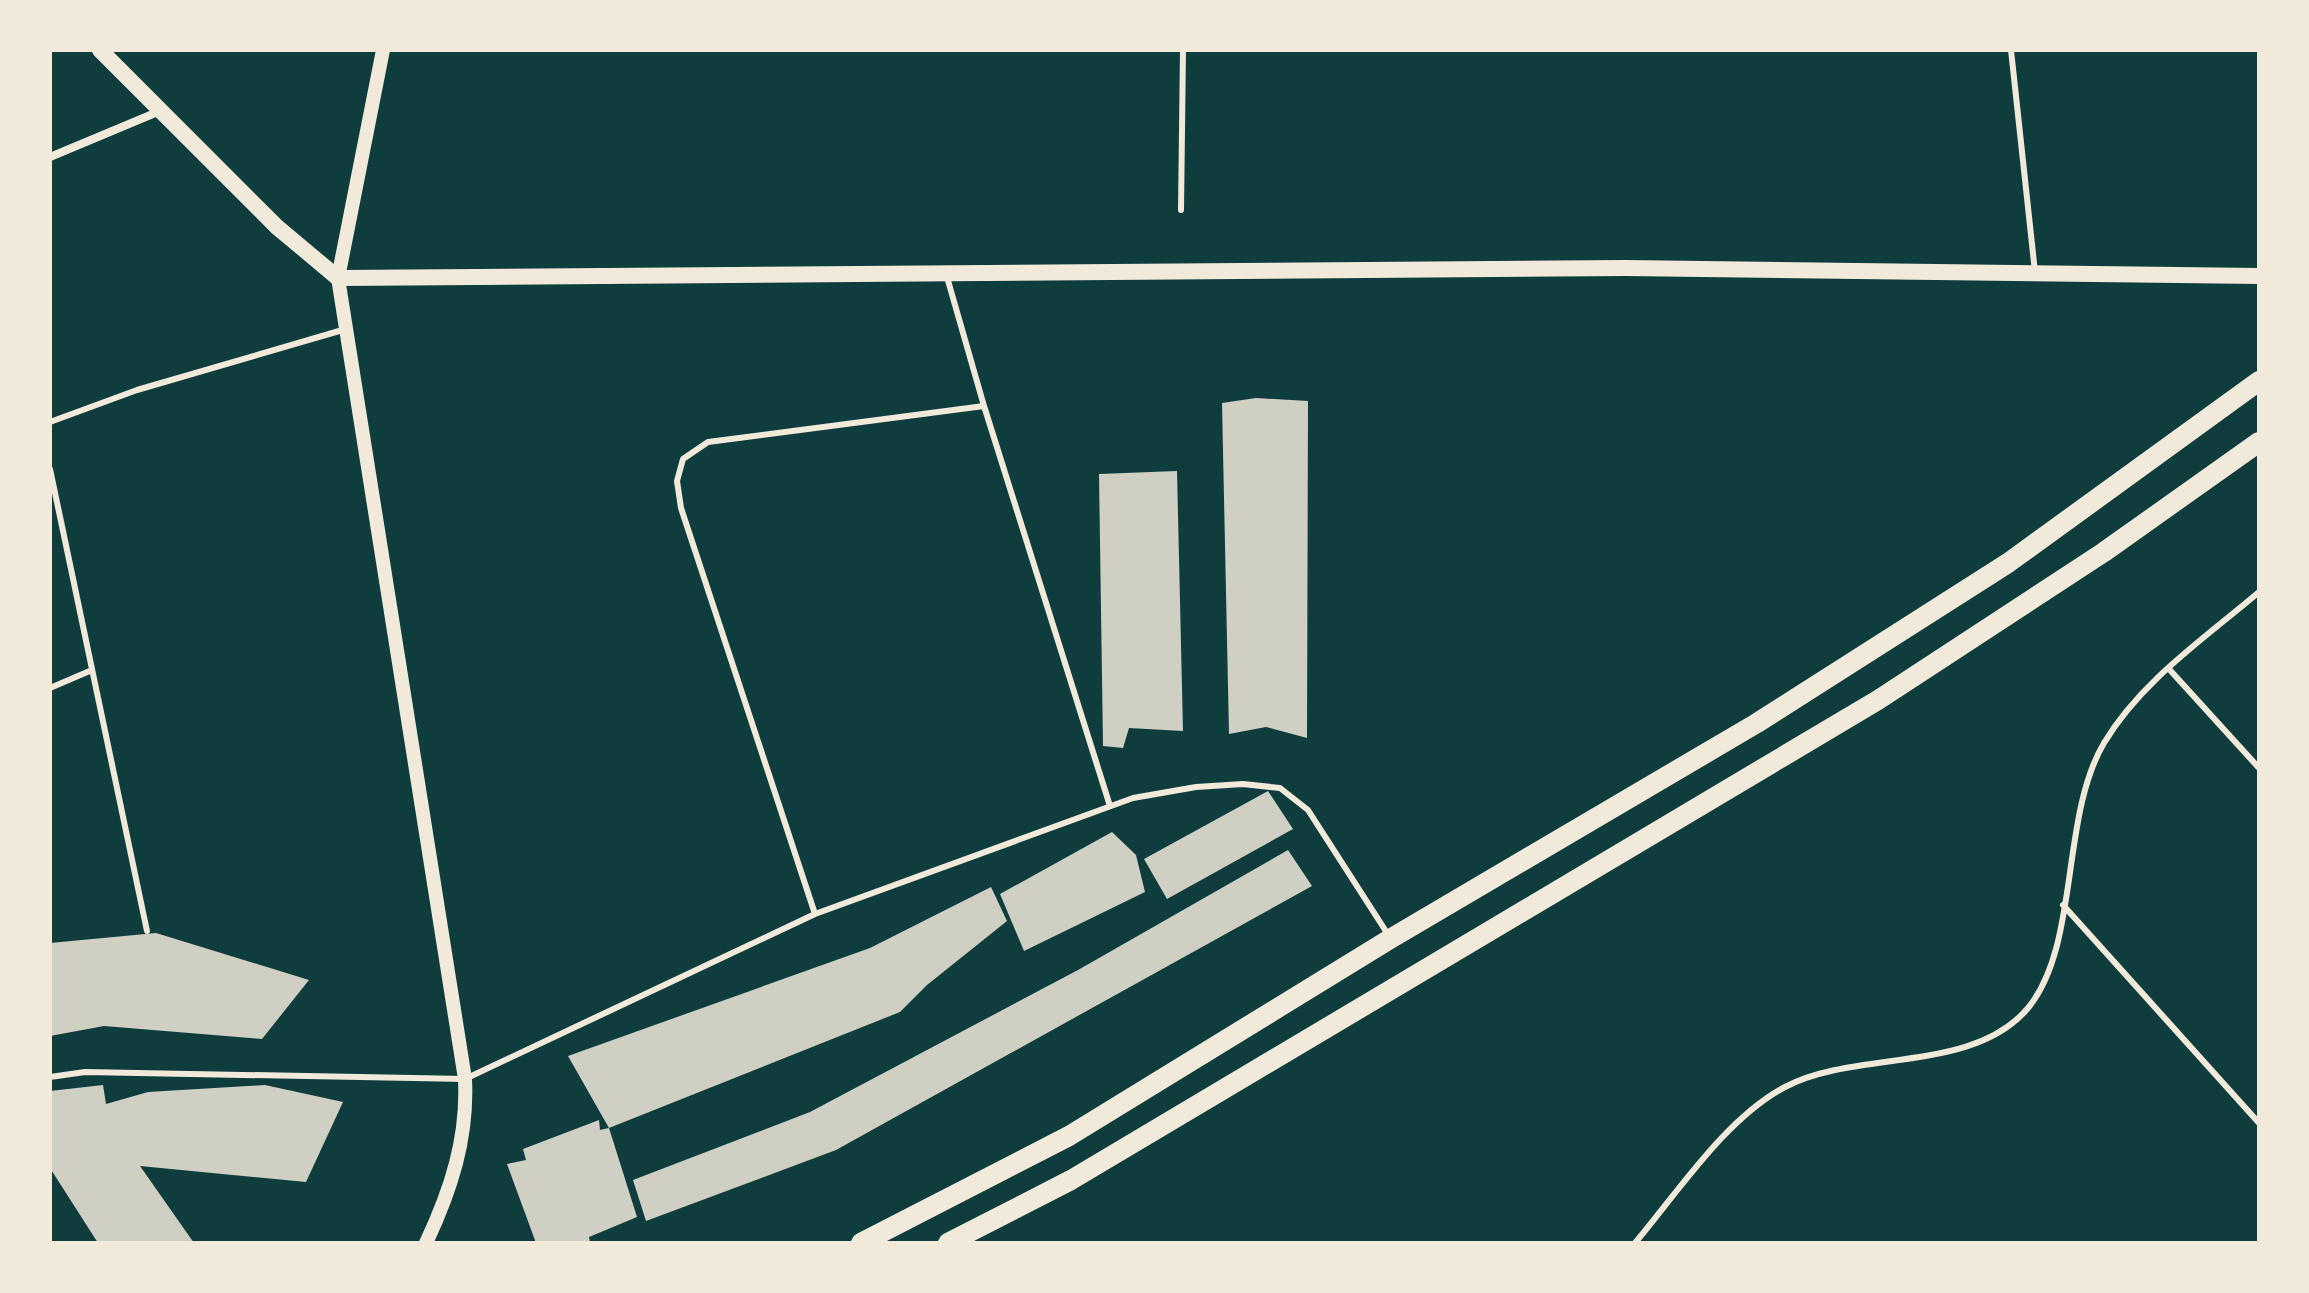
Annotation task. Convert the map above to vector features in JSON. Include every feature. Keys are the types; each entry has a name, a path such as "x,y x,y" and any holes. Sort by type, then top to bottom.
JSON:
{"main road":[{"path":"100,50 277,227 338,278 1625,268 2259,276"},
{"path":"861,1243 1069,1136 1390,939 1757,723 1995,571 2259,381"},
{"path":"948,1243 1071,1180 1878,700 2104,552 2259,442"}],"street":[{"path":"383,50 338,278 465,1079 467,1111 461,1147 446,1200 426,1243"},
{"path":"50,157 160,111"}],"lane":[{"path":"1181,210 1183,50"},
{"path":"2011,50 2035,272"},
{"path":"946,274 984,406 1110,806"},
{"path":"50,422 137,390 346,329"},
{"path":"815,914 681,508 677,481 683,459 708,442 984,406"},
{"path":"50,469 147,931"},
{"path":"1635,1243 1751,1107 1788,1086 1830,1072 1978,1044 2005,1031 2028,1008 2049,974 2082,803 2103,745 2141,692 2259,592"},
{"path":"2169,669 2259,768"},
{"path":"50,688 92,670"},
{"path":"50,1077 85,1072 465,1079 815,914 1110,806 1196,787 1243,784 1280,788 1308,810 1390,939"},
{"path":"2063,905 2259,1123"}],"building":[{"path":"1256,398 1308,401 1307,738 1266,727 1229,734 1222,403"},
{"path":"1177,471 1183,731 1129,728 1123,748 1103,746 1099,474"},
{"path":"1268,791 1293,829 1167,899 1144,859"},
{"path":"1112,832 1136,855 1145,892 1024,951 1000,894"},
{"path":"1288,850 1312,886 836,1150 646,1221 633,1180 810,1112 1078,970"},
{"path":"991,887 1007,921 927,985 900,1012 609,1128 568,1056 870,948"},
{"path":"156,933 309,980 262,1039 104,1026 50,1036 50,943"},
{"path":"103,1085 106,1104 148,1092 265,1085 343,1102 306,1182 140,1166 194,1243 98,1243 50,1168 50,1091"},
{"path":"599,1120 600,1130 609,1128 637,1217 589,1237 590,1243 536,1243 507,1164 526,1160 523,1149"}]}
